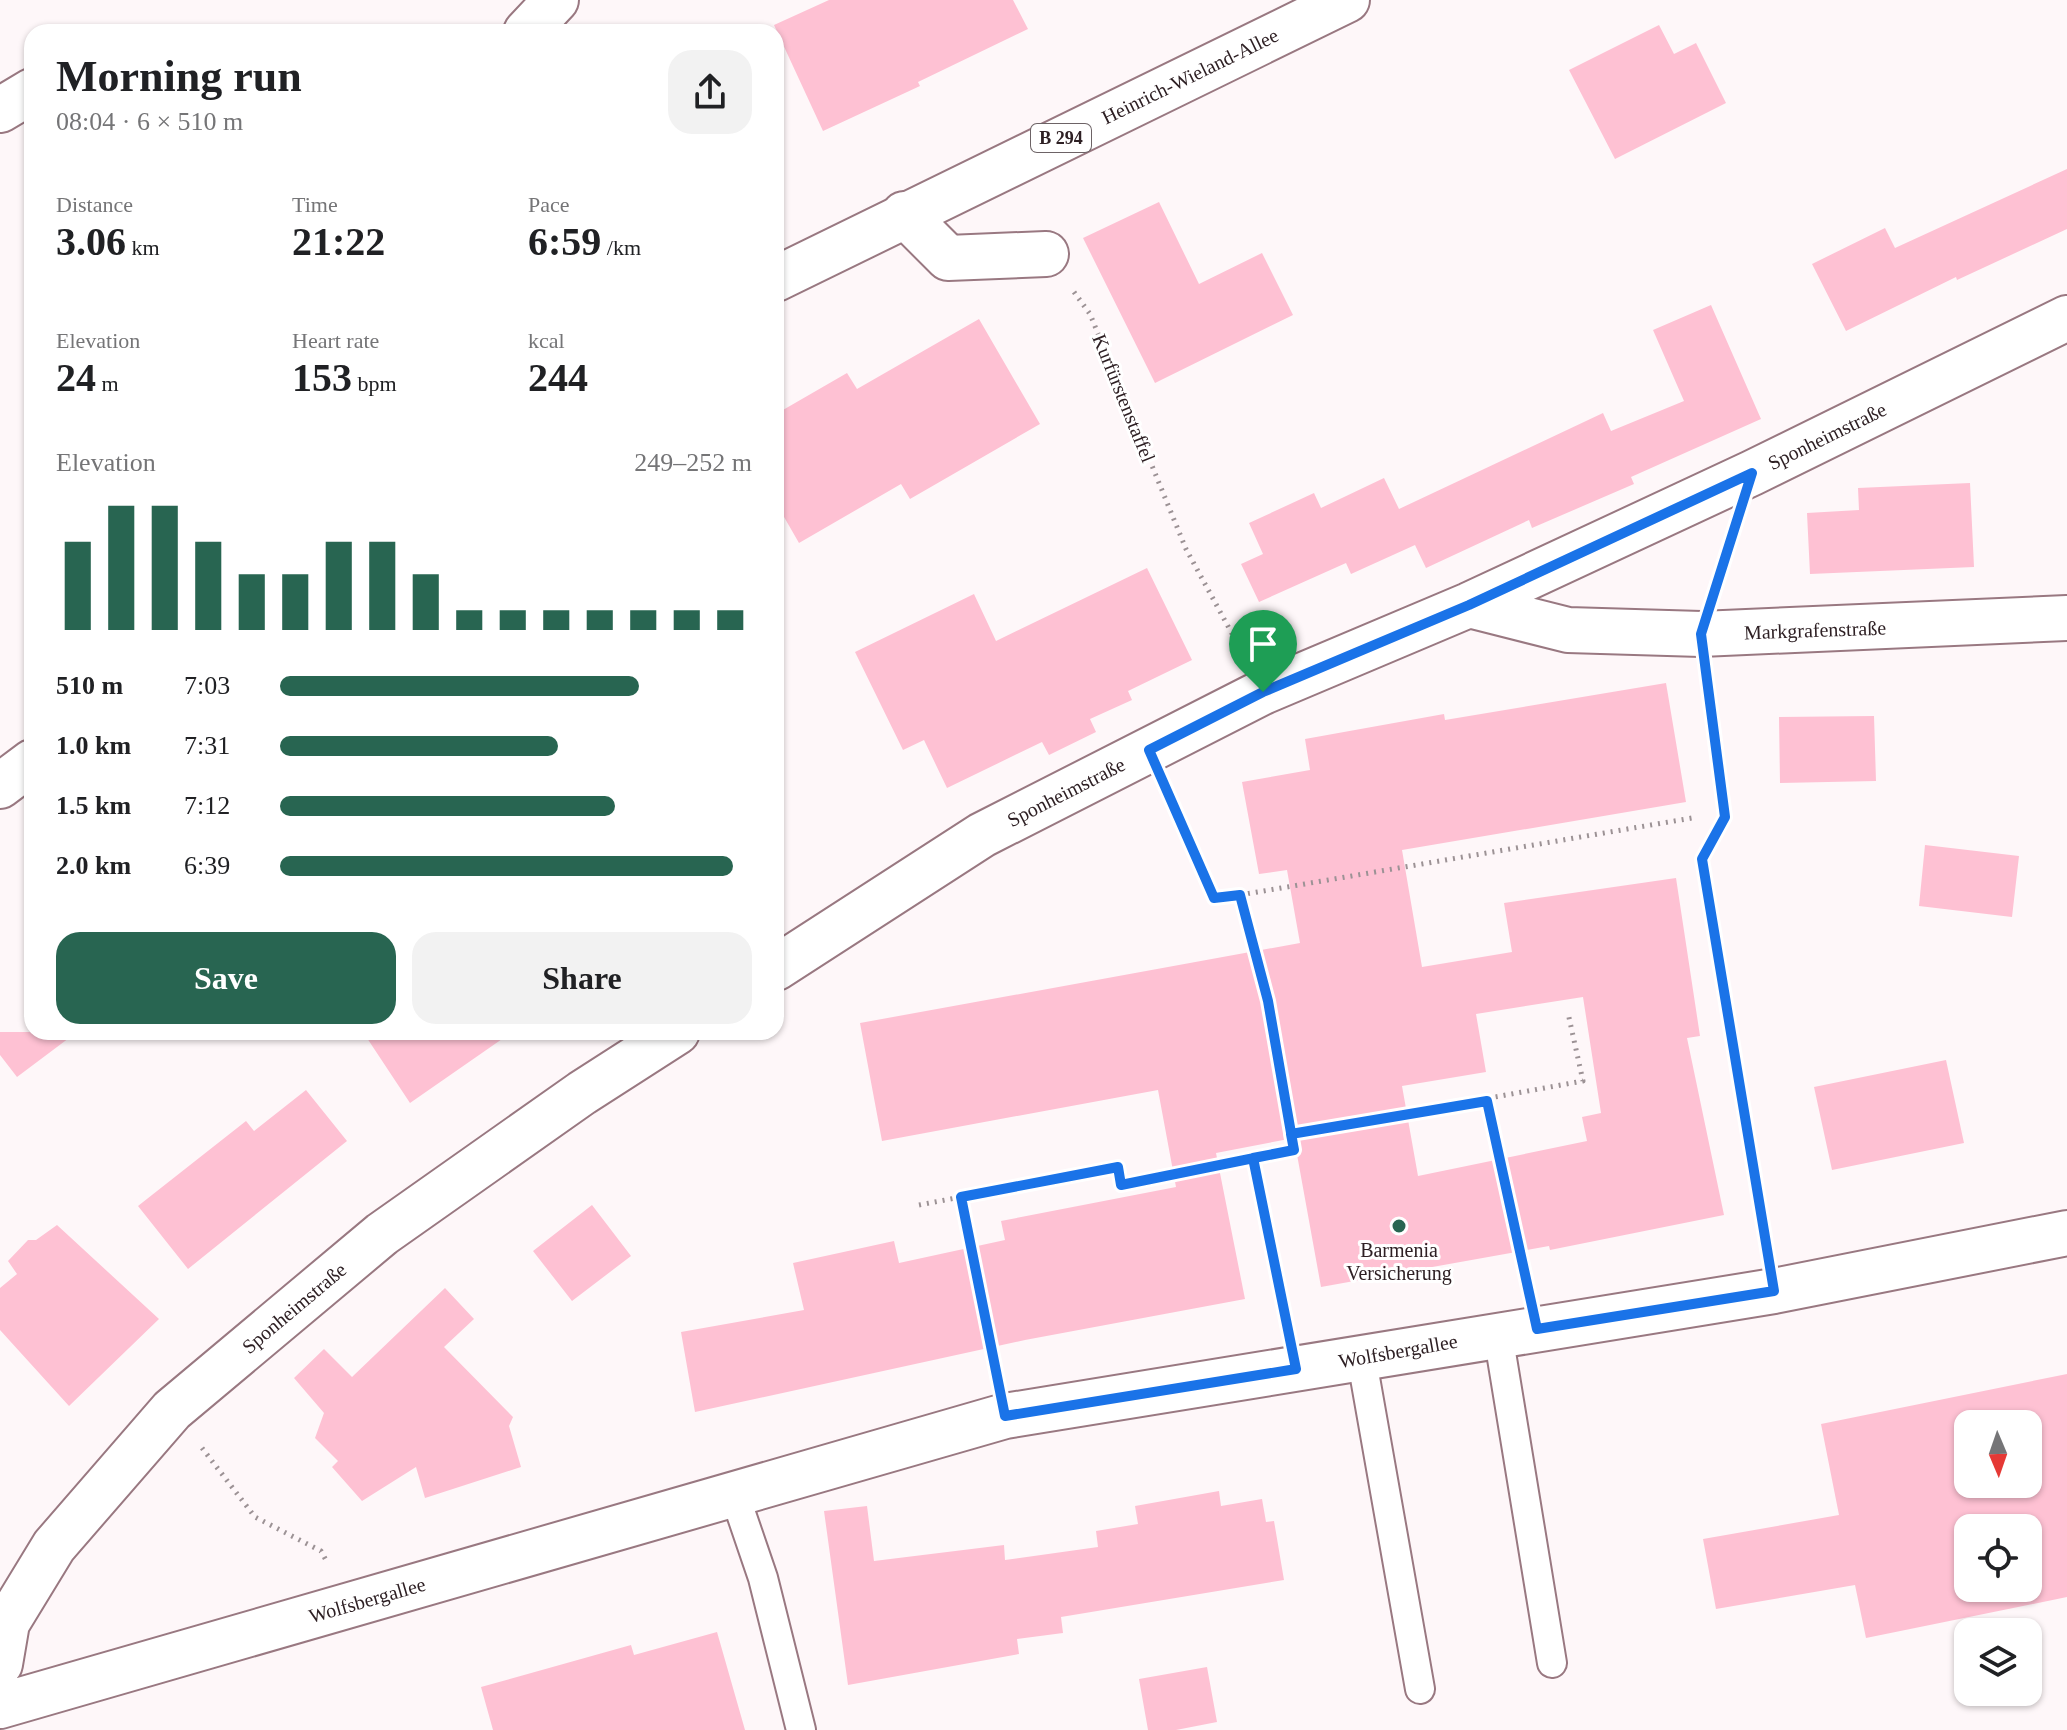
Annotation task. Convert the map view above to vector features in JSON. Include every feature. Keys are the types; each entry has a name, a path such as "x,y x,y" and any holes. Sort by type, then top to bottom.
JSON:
{"street":[{"path":"534,24 556,0"},
{"name":"Heinrich-Wieland-Allee","path":"784,275 1347,0"},
{"path":"0,110 24,96"},
{"path":"904,214 948,258 1046,254"},
{"name":"Sponheimstraße","path":"784,963 982,835 1263,692 1469,605 1752,473 2067,318"},
{"name":"Markgrafenstraße","path":"1469,605 1568,630 1701,634 2067,618"},
{"path":"0,786 24,768"},
{"name":"Sponheimstraße","path":"0,1664 7,1623 54,1546 172,1410 382,1234 582,1093 665,1040"},
{"name":"Wolfsbergallee","path":"0,1706 1005,1416 1296,1369 1361,1355 1774,1291 2067,1233"}],"lane":[{"path":"1517,1331 1552,1663"},
{"path":"1361,1355 1420,1689"},
{"path":"734,1493 763,1578 801,1730"}],"path":[{"name":"Kurfürstenstaffel","path":"1046,254 1090,314 1186,549 1263,692"},
{"path":"1752,473 1701,634 1725,817 1702,859 1774,1291"},
{"path":"1149,750 1214,898 1692,818"},
{"path":"919,1205 1118,1167 1121,1185 1294,1150 1268,1001 1240,895"},
{"path":"1291,1134 1487,1101 1583,1081 1568,1013"},
{"path":"1487,1101 1517,1331"},
{"path":"1253,1158 1296,1369"},
{"path":"961,1197 1005,1416"},
{"path":"172,1410 255,1517 321,1551 351,1605"}],"building":[{"path":"829,0 1013,0 1028,29 918,82 920,86 823,131 784,47 784,24 776,24"},
{"path":"1659,25 1674,54 1696,43 1726,103 1615,159 1569,70"},
{"path":"2067,169 2067,229 1957,280 1956,277 1846,331 1812,264 1885,228 1895,248"},
{"path":"1159,202 1199,284 1262,253 1293,315 1155,383 1083,238"},
{"path":"1711,305 1761,419 1631,477 1634,484 1532,528 1529,520 1426,568 1415,545 1351,574 1346,563 1259,602 1241,564 1263,554 1249,523 1314,493 1321,508 1384,478 1399,509 1603,413 1611,431 1684,401 1653,330"},
{"path":"979,319 1040,424 910,499 901,484 799,543 784,517 784,409 847,373 857,389"},
{"path":"1970,483 1974,567 1810,574 1807,513 1859,510 1858,488"},
{"path":"1147,568 1192,660 1128,691 1132,700 1090,719 1096,732 1049,755 1042,742 947,788 924,740 903,750 855,652 974,594 996,641"},
{"path":"1666,683 1686,802 1402,850 1422,967 1512,952 1504,903 1676,878 1700,1036 1687,1038 1724,1215 1550,1250 1549,1246 1321,1287 1294,1138 1216,1153 1245,1299 1025,1340 695,1412 681,1332 804,1310 793,1263 894,1241 899,1263 1005,1240 1001,1221 1176,1187 1158,1090 882,1141 860,1023 1300,943 1287,870 1259,874 1242,782 1310,770 1305,739 1444,714 1445,720","holes":["1583,997 1601,1113 1582,1117 1587,1141 1418,1176 1402,1086 1486,1072 1476,1014"]},
{"path":"1874,716 1876,781 1780,783 1779,717"},
{"path":"1925,845 2019,856 2012,917 1919,906"},
{"path":"0,1032 24,1032 24,1040 66,1040 17,1077 0,1055"},
{"path":"368,1040 501,1040 410,1103"},
{"path":"1946,1060 1964,1143 1832,1170 1814,1087"},
{"path":"306,1090 347,1141 188,1269 138,1206 246,1121 254,1131"},
{"path":"592,1205 631,1256 572,1301 533,1251"},
{"path":"57,1225 159,1319 69,1406 0,1330 0,1288 17,1274 8,1261 28,1240 36,1240"},
{"path":"445,1288 474,1319 444,1347 513,1417 509,1426 521,1467 425,1498 416,1467 362,1501 332,1467 338,1461 315,1438 324,1413 294,1378 324,1349 352,1377"},
{"path":"2067,1374 2067,1597 1866,1638 1855,1585 1716,1609 1703,1539 1839,1515 1821,1424"},
{"path":"1219,1491 1221,1506 1262,1499 1266,1522 1274,1521 1284,1580 1061,1617 1063,1633 1017,1639 1019,1654 848,1685 824,1511 867,1506 874,1561 1004,1545 1005,1560 1098,1547 1096,1531 1138,1524 1135,1506"},
{"path":"717,1632 745,1730 493,1730 481,1687 631,1645 634,1655"},
{"path":"1207,1667 1217,1722 1176,1730 1148,1730 1139,1679"}],"place":[{"name":"Barmenia Versicherung","path":"1399,1226"}],"route":[{"path":"1263,692 1149,750 1214,898 1240,895 1268,1001 1294,1150 1253,1158 1296,1369 1005,1416 961,1197 1118,1167 1121,1185 1253,1158 1294,1150 1291,1134 1487,1101 1537,1329 1774,1291 1702,859 1725,817 1701,634 1752,473 1469,605 1263,692"}]}
